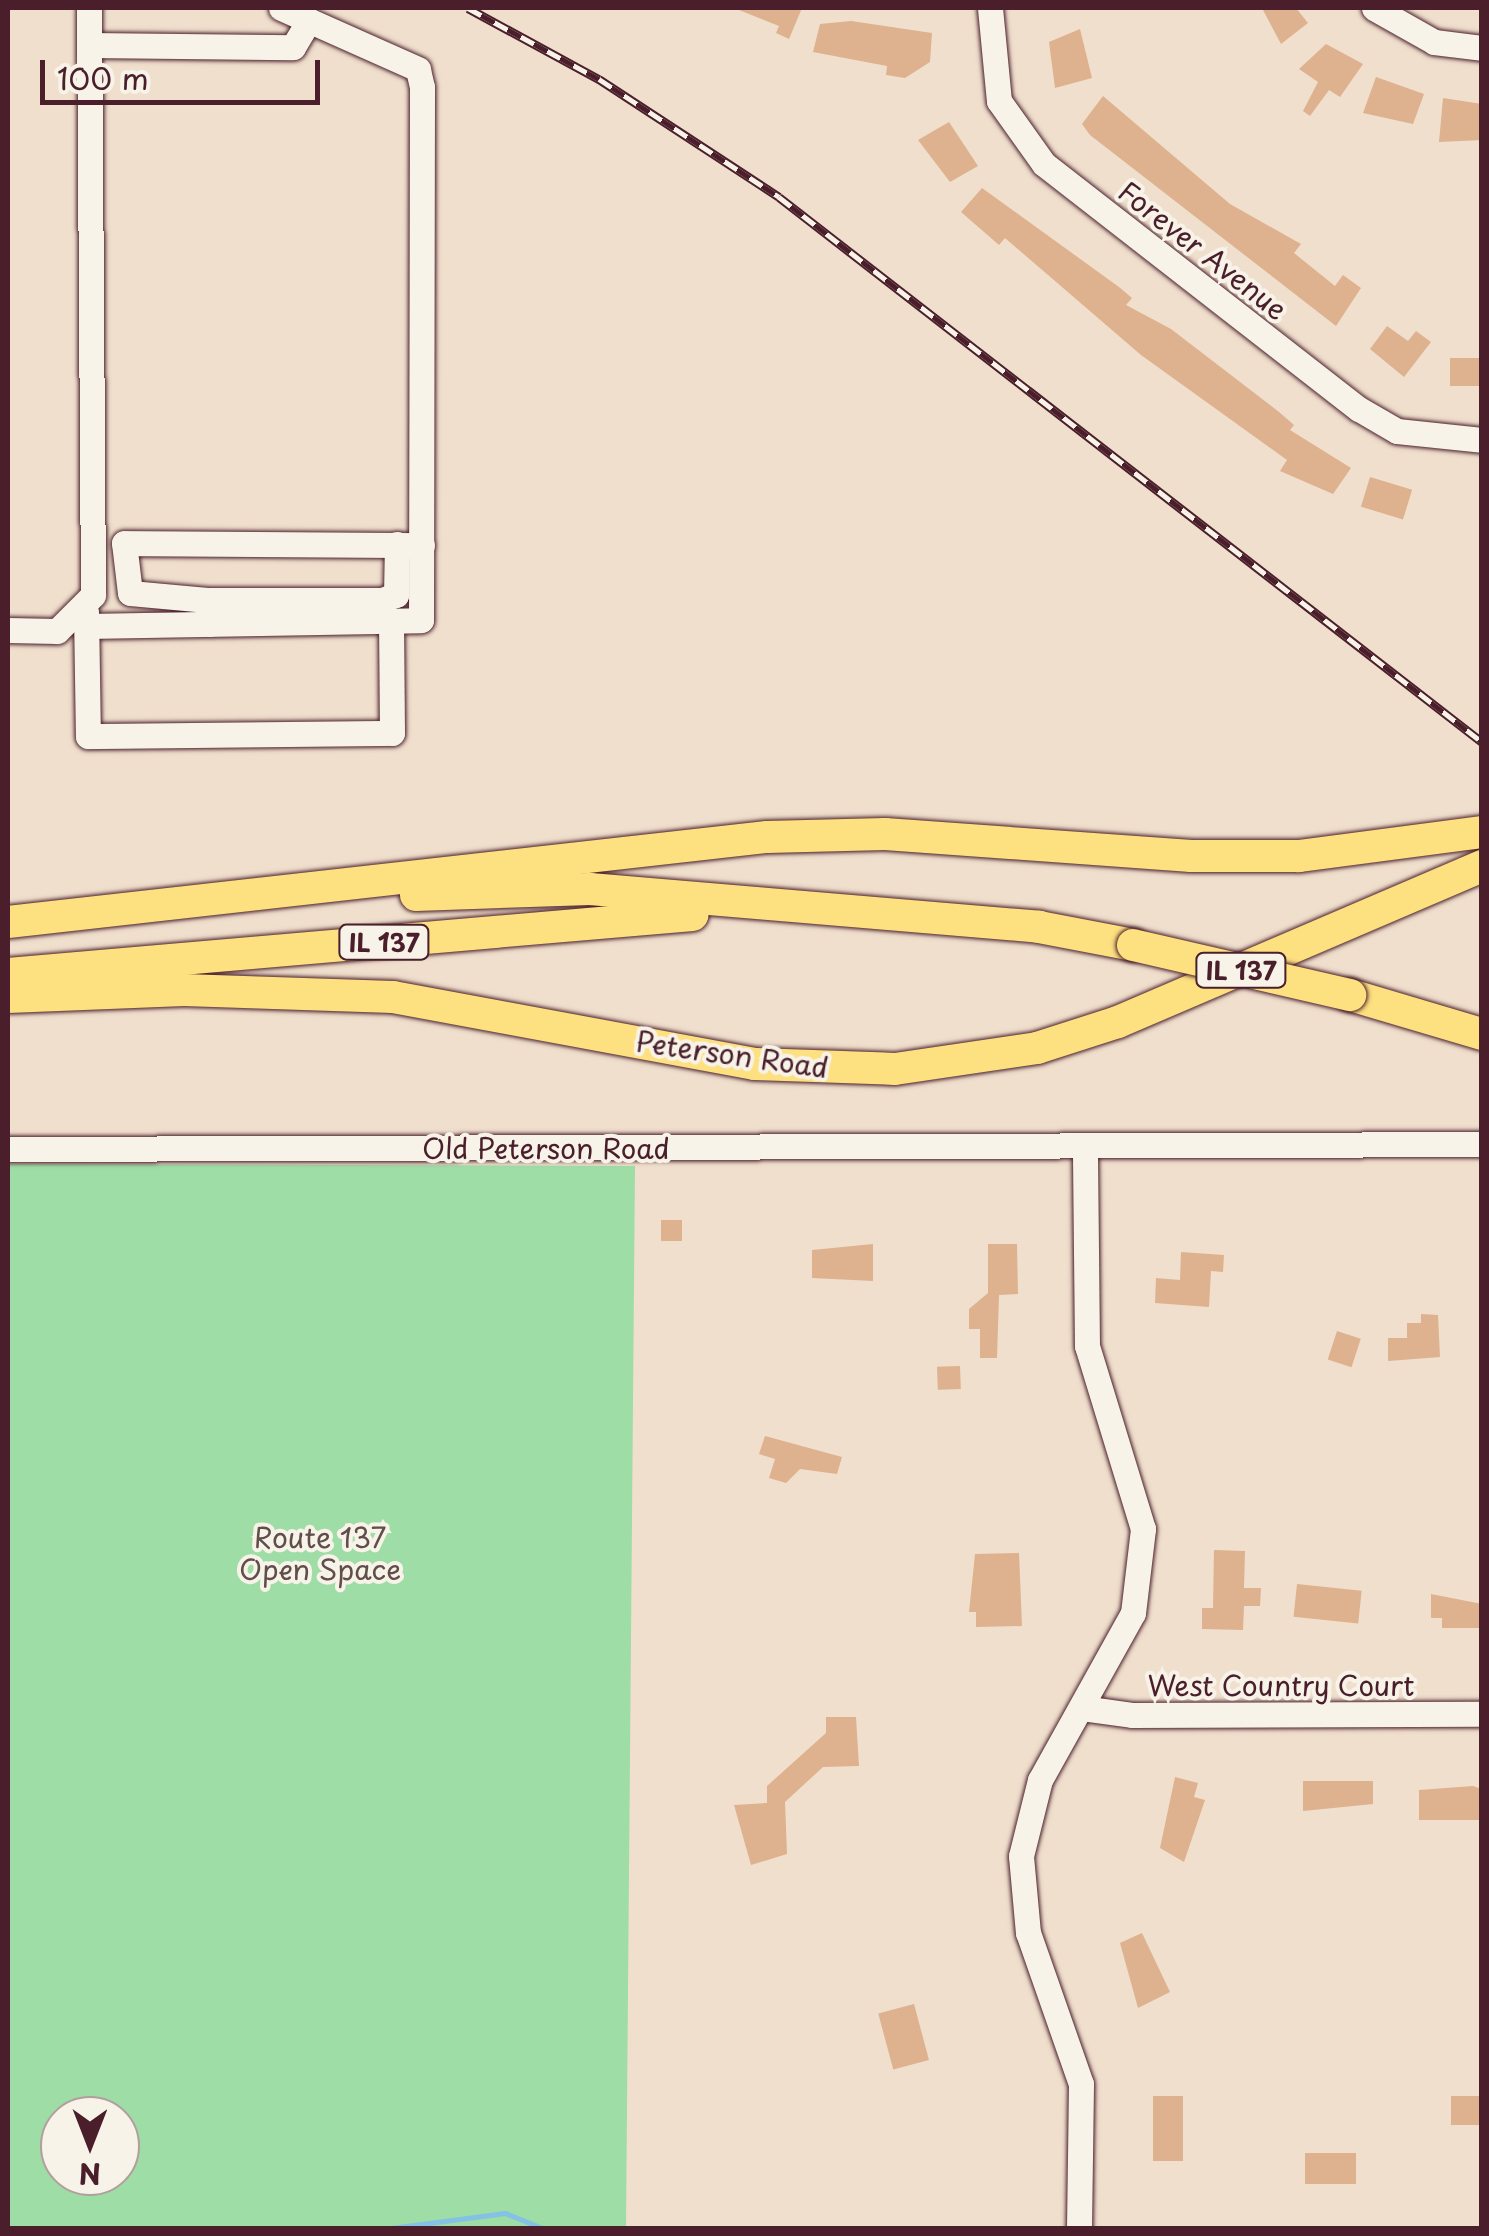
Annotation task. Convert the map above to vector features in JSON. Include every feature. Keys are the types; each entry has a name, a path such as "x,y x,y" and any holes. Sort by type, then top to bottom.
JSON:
{"main road":[{"path":"8,926 767,836 885,834 1281,856 1482,832"},
{"name":"Peterson Road","path":"8,997 184,990 392,998 755,1064 913,1068 1038,1048 1118,1022 1482,866"},
{"name":"IL 137","path":"8,926 451,892 590,889 761,908 1039,927 1350,995 1482,1034"},
{"name":"IL 137","path":"8,974 761,908"}],"street":[{"path":"89,8 93,594 86,617 88,736 392,733 391,622"},
{"path":"280,8 418,69 422,87 409,544 421,620 391,622 208,612 130,593 124,543 409,544"},
{"name":"Forever Avenue","path":"990,8 999,101 1044,164 1359,409 1396,432 1482,440"},
{"path":"1374,8 1434,42 1482,48"},
{"path":"89,45 293,47 308,20"},
{"path":"8,630 56,631 86,617 382,600 396,594 409,544"},
{"path":"1079,2228 1081,2084 1028,1933 1021,1856 1040,1780 1133,1613 1143,1529 1087,1346 1084,1146 1482,1144"},
{"name":"Old Peterson Road","path":"8,1149 1084,1146"},
{"name":"West Country Court","path":"1082,1708 1132,1715 1482,1714"}],"green space":[{"name":"Route 137 Open Space","path":"8,1164 635,1166 626,2228 8,2228"}],"building":[{"path":"734,8 802,8 789,39 776,33 779,26"},
{"path":"1262,8 1296,8 1308,23 1281,44"},
{"path":"851,21 932,33 930,62 905,78 886,75 887,66 813,52 820,24"},
{"path":"1080,29 1092,78 1055,88 1049,42"},
{"path":"1326,44 1363,64 1340,97 1329,90 1310,116 1303,111 1318,82 1299,69"},
{"path":"1376,77 1424,94 1413,124 1363,113"},
{"path":"1103,96 1230,204 1301,244 1294,253 1335,286 1343,275 1361,288 1336,326 1090,135 1082,124"},
{"path":"1443,98 1482,104 1482,140 1439,142"},
{"path":"949,122 978,166 950,182 918,140"},
{"path":"982,188 1119,287 1132,298 1126,305 1171,329 1279,412 1294,425 1290,430 1351,468 1333,494 1280,471 1287,460 1141,355 1005,238 999,245 961,212"},
{"path":"1387,326 1408,341 1416,331 1431,342 1404,377 1370,349"},
{"path":"1450,358 1482,358 1482,386 1450,386"},
{"path":"1370,477 1412,490 1403,520 1361,507"},
{"path":"661,1220 682,1220 682,1241 661,1241"},
{"path":"873,1244 873,1281 812,1278 812,1250"},
{"path":"988,1244 1017,1244 1018,1294 999,1295 997,1358 980,1358 980,1329 969,1329 969,1309 988,1293"},
{"path":"1181,1252 1224,1255 1223,1272 1211,1271 1209,1307 1155,1303 1156,1278 1180,1280"},
{"path":"1421,1314 1438,1315 1440,1357 1388,1361 1388,1338 1407,1338 1407,1323 1421,1323"},
{"path":"1337,1331 1361,1339 1352,1367 1328,1360"},
{"path":"960,1366 961,1389 938,1390 937,1367"},
{"path":"765,1436 842,1457 837,1474 800,1469 786,1483 769,1478 775,1459 759,1454"},
{"path":"1214,1550 1245,1551 1244,1588 1261,1588 1260,1606 1244,1606 1243,1630 1202,1629 1202,1608 1213,1608"},
{"path":"1019,1553 1022,1626 976,1627 976,1612 969,1612 975,1554"},
{"path":"1297,1584 1362,1591 1358,1624 1294,1617"},
{"path":"1431,1594 1482,1604 1482,1628 1442,1628 1442,1618 1431,1618"},
{"path":"826,1717 856,1717 859,1766 823,1767 785,1802 787,1854 751,1865 734,1805 767,1803 767,1786 826,1733"},
{"path":"1175,1777 1198,1783 1194,1797 1205,1800 1184,1862 1160,1848"},
{"path":"1303,1781 1373,1781 1373,1804 1303,1811"},
{"path":"1473,1786 1482,1789 1482,1820 1419,1820 1419,1790"},
{"path":"1142,1933 1170,1992 1138,2008 1120,1943"},
{"path":"914,2004 929,2060 893,2070 878,2014"},
{"path":"1153,2096 1183,2096 1183,2161 1153,2161"},
{"path":"1451,2096 1482,2096 1482,2125 1451,2125"},
{"path":"1305,2153 1356,2153 1356,2184 1305,2184"}],"waterway":[{"path":"391,2228 505,2213 542,2228"}],"railway":[{"path":"468,8 599,79 779,197 1482,742"}]}
